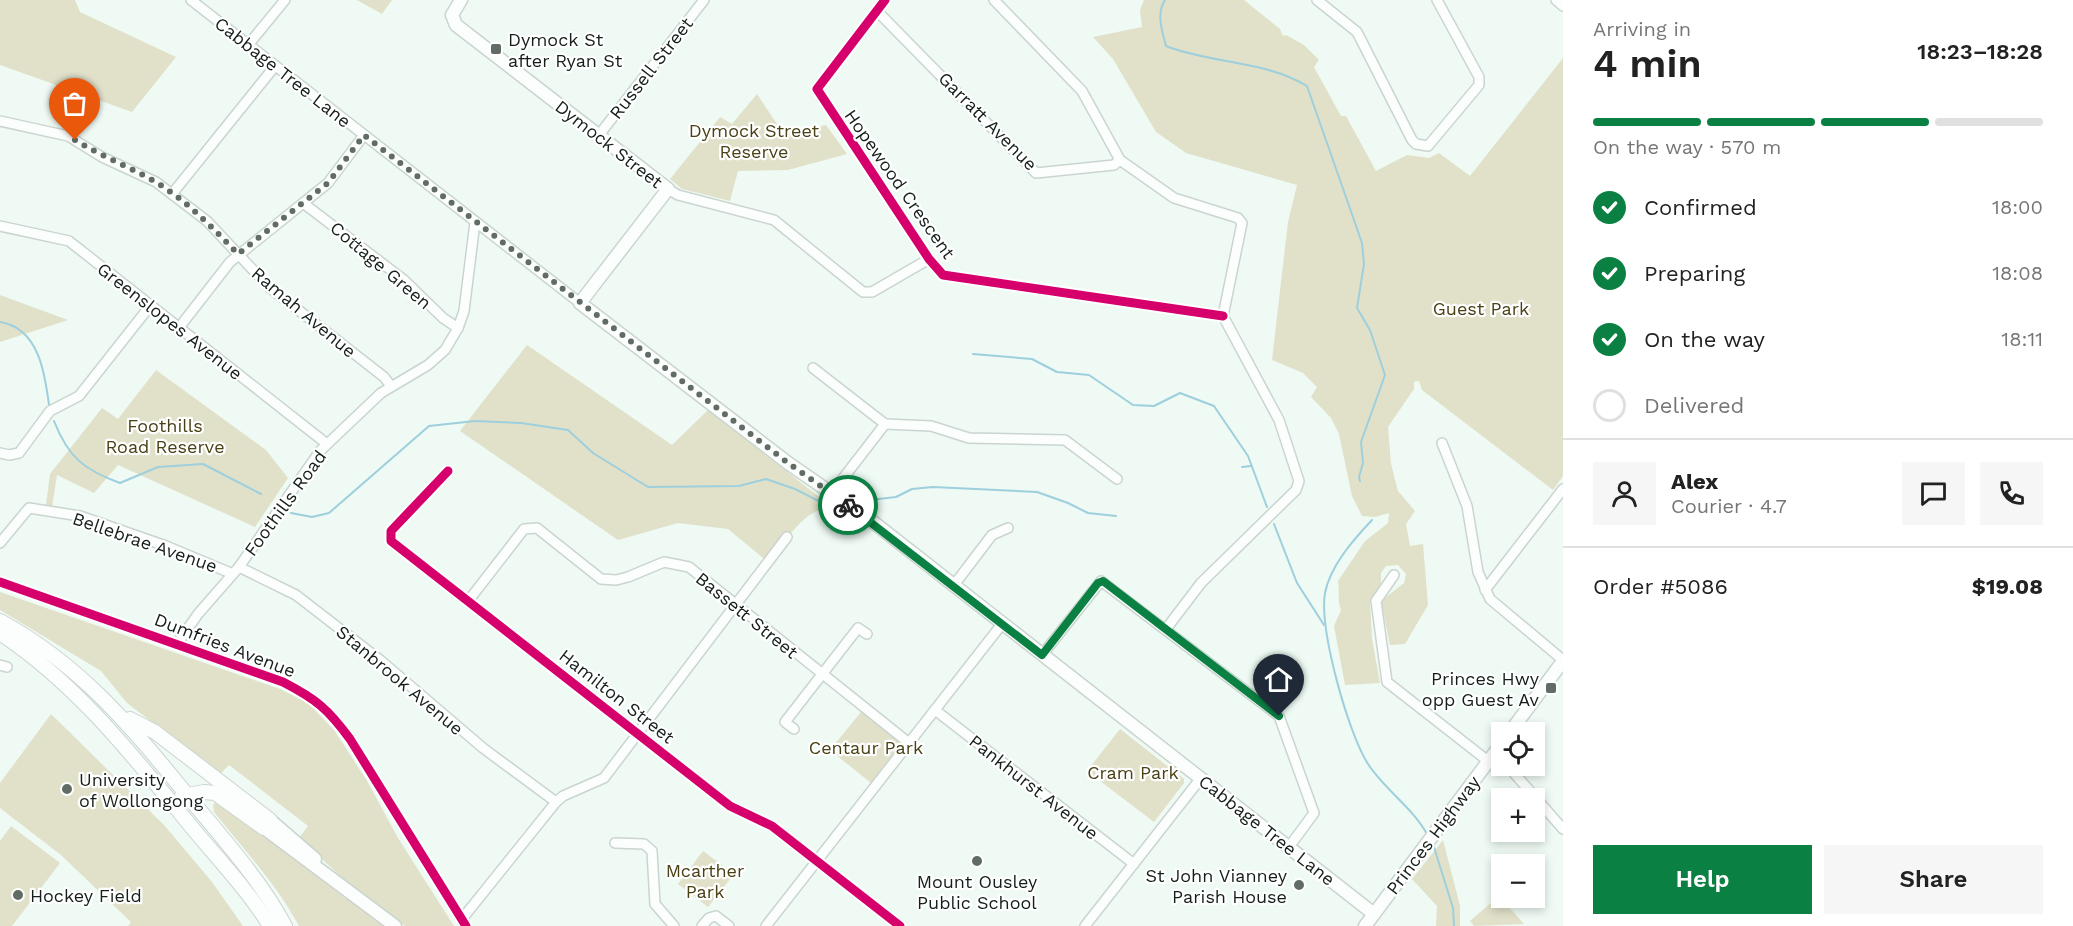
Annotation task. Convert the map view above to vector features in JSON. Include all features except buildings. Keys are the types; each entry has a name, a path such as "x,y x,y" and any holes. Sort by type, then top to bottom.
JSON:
{"highway":[{"path":"0,621 61,661 120,713 237,856 287,926"},
{"path":"0,633 65,677 112,723 169,787 178,794 188,796 204,792 215,793 267,824"},
{"path":"21,647 68,686 109,729 238,883 270,926"},
{"path":"120,713 155,732 267,824"},
{"path":"267,824 222,801 212,800 207,805 211,816 276,901 287,926"}],"main road":[{"name":"Dymock Street","path":"461,0 452,15 456,25 668,189"},
{"path":"580,303 668,189"},
{"name":"Cabbage Tree Lane","path":"580,303 954,585 1374,914"},
{"path":"1517,722 1563,661"},
{"name":"Princes Highway","path":"1365,926 1439,826 1491,761"},
{"path":"267,824 395,926"}],"street":[{"name":"Cabbage Tree Lane","path":"190,0 580,303"},
{"path":"248,45 285,0"},
{"name":"Russell Street","path":"598,135 704,0"},
{"name":"Hopewood Crescent","path":"885,0 817,89 929,259 942,274 1223,316"},
{"path":"994,0 1082,91 1120,160 1174,198 1238,218 1242,223 1223,316 1279,420 1299,481 1296,490 1201,583 1166,628"},
{"path":"1317,0 1357,32 1412,140 1421,146 1428,146 1479,85 1479,76 1437,0"},
{"path":"1556,0 1563,6"},
{"name":"Garratt Avenue","path":"877,11 1036,173 1114,165 1120,160"},
{"path":"172,194 275,66"},
{"name":"Ramah Avenue","path":"0,121 68,136 102,157 156,182 207,221 269,287 384,377 391,386"},
{"path":"178,329 238,254 328,183 364,135"},
{"name":"Dymock Street","path":"668,189 678,195 774,220 863,292 872,292 929,259"},
{"name":"Cottage Green","path":"303,203 404,280 443,318 458,328"},
{"name":"Foothills Road","path":"177,644 236,570 314,458 391,386 436,359 458,328 464,311 476,222"},
{"name":"Greenslopes Avenue","path":"0,226 69,241 327,444"},
{"path":"0,453 9,455 19,453 50,411 79,396 150,306"},
{"path":"813,368 885,424 931,426 969,438 1065,440 1117,479"},
{"path":"831,494 885,424"},
{"path":"1442,443 1467,506 1478,572 1485,590 1498,608 1563,661"},
{"name":"Hamilton Street","path":"448,471 391,531 391,541 730,806 772,826 900,926"},
{"path":"1485,590 1563,489"},
{"name":"Bellebrae Avenue","path":"0,543 29,508 80,516 236,570"},
{"name":"Bassett Street","path":"469,600 524,529 537,528 601,579 616,580 628,577 664,562 689,567 909,743"},
{"path":"954,585 992,535 1008,528"},
{"path":"464,923 556,802 563,796 603,778 787,537"},
{"name":"Stanbrook Avenue","path":"236,570 296,595 380,660 483,748 556,802"},
{"path":"1394,575 1376,601 1387,682 1491,750"},
{"path":"1042,655 1098,583 1103,581 1166,628 1282,721 1314,813 1289,847"},
{"name":"Dumfries Avenue","path":"0,582 283,682 311,697 330,712 350,739 464,923"},
{"path":"766,926 1002,624"},
{"path":"785,722 859,628"},
{"name":"Pankhurst Avenue","path":"935,710 1134,864"},
{"path":"776,715 794,729"},
{"path":"1517,776 1563,829"},
{"path":"1085,926 1201,778"},
{"path":"615,843 644,844 651,851 656,904 674,926"},
{"path":"702,926 709,918 716,916 729,926"}],"green space":[{"path":"0,0 75,0 80,12 176,57 132,112 0,65"},
{"path":"357,0 392,0 382,14"},
{"name":"Guest Park","path":"1144,0 1244,0 1280,29 1283,36 1286,35 1304,45 1319,60 1314,67 1341,116 1346,116 1376,171 1407,155 1429,158 1439,153 1470,176 1563,58 1563,476 1553,490 1422,390 1419,381 1414,382 1414,389 1388,427 1391,464 1398,491 1415,511 1406,524 1410,546 1423,544 1428,605 1405,644 1390,645 1381,601 1404,583 1406,574 1398,565 1386,566 1381,573 1381,583 1370,601 1372,639 1380,683 1345,685 1334,626 1341,610 1338,581 1365,541 1388,523 1389,513 1375,517 1362,516 1352,496 1339,434 1331,418 1311,397 1317,387 1303,373 1272,360 1288,222 1297,185 1186,153 1156,132 1113,59 1093,37 1142,27 1140,10"},
{"name":"Dymock Street Reserve","path":"757,94 783,133 826,125 847,154 788,170 738,171 730,201 682,189 670,179 720,117 732,124"},
{"path":"0,295 68,320 0,342"},
{"path":"527,345 672,445 708,410 827,503 824,509 801,522 768,562 728,529 678,523 618,540 460,431"},
{"name":"Foothills Road Reserve","path":"156,370 266,450 288,478 255,527 118,465 94,493 57,475 52,507 46,505 50,474 102,408 118,419"},
{"path":"0,592 280,689 308,703 334,730 366,779 398,838 454,926 405,926 349,884 299,838 308,826 229,765 220,774 127,703 101,671 0,610"},
{"name":"Centaur Park","path":"861,712 898,740 899,746 871,783 830,750"},
{"name":"University of Wollongong","path":"51,714 164,825 212,882 243,926 128,926 131,922 61,855 0,808 0,783"},
{"name":"Cram Park","path":"1120,729 1184,779 1184,783 1154,822 1087,771"},
{"path":"213,804 228,807 346,899 357,901 389,926 299,926 270,881 214,812"},
{"name":"Hockey Field","path":"11,826 60,863 12,926 0,926 0,841"},
{"path":"1443,840 1460,906 1460,926 1436,926 1437,906 1412,879"},
{"name":"Mcarther Park","path":"703,851 734,874 708,907 678,884"},
{"path":"1491,903 1491,908 1510,908 1524,924 1474,926 1470,921"}],"waterway":[{"path":"1165,0 1160,17 1166,46 1273,71 1307,86 1362,243 1364,264 1357,308 1370,330 1385,375 1361,442 1363,463 1360,481"},
{"path":"0,322 24,333 32,343 42,367 49,405"},
{"path":"973,354 1032,359 1057,372 1089,375 1133,405 1154,406 1180,393 1214,406 1248,456 1267,507"},
{"path":"54,421 65,444 79,461 96,473 120,483 158,467 203,464 261,494"},
{"path":"291,513 312,517 329,513 429,426 475,421 521,423 568,430 593,453 648,487 739,486 766,479 795,489 838,511"},
{"path":"1242,467 1251,466"},
{"path":"870,500 896,497 912,489 933,487 1037,492 1088,513 1116,516"},
{"path":"1372,520 1337,563 1332,573 1325,593 1326,631 1344,706 1360,749 1382,782 1414,815 1427,834"},
{"path":"1274,524 1297,583 1324,625"},
{"path":"1433,844 1453,908 1454,926"}],"cycle path":[{"path":"885,0 817,89 929,259 943,275 1223,316"},
{"path":"448,471 391,531 391,541 730,806 772,826 900,926"},
{"path":"0,582 283,682 313,700 328,712 350,739 466,926"}],"way so far":[{"path":"75,140 102,157 156,182 207,221 238,254 328,183 364,135 788,463 848,505"}],"place":[{"name":"Dymock St after Ryan St","path":"496,49"},
{"name":"Princes Hwy opp Guest Av","path":"1551,688"},
{"name":"University of Wollongong","path":"67,789"},
{"name":"Mount Ousley Public School","path":"977,861"},
{"name":"St John Vianney Parish House","path":"1299,885"},
{"name":"Hockey Field","path":"18,895"}],"route":[{"path":"848,505 873,522 1042,655 1098,583 1103,581 1279,716"}]}
